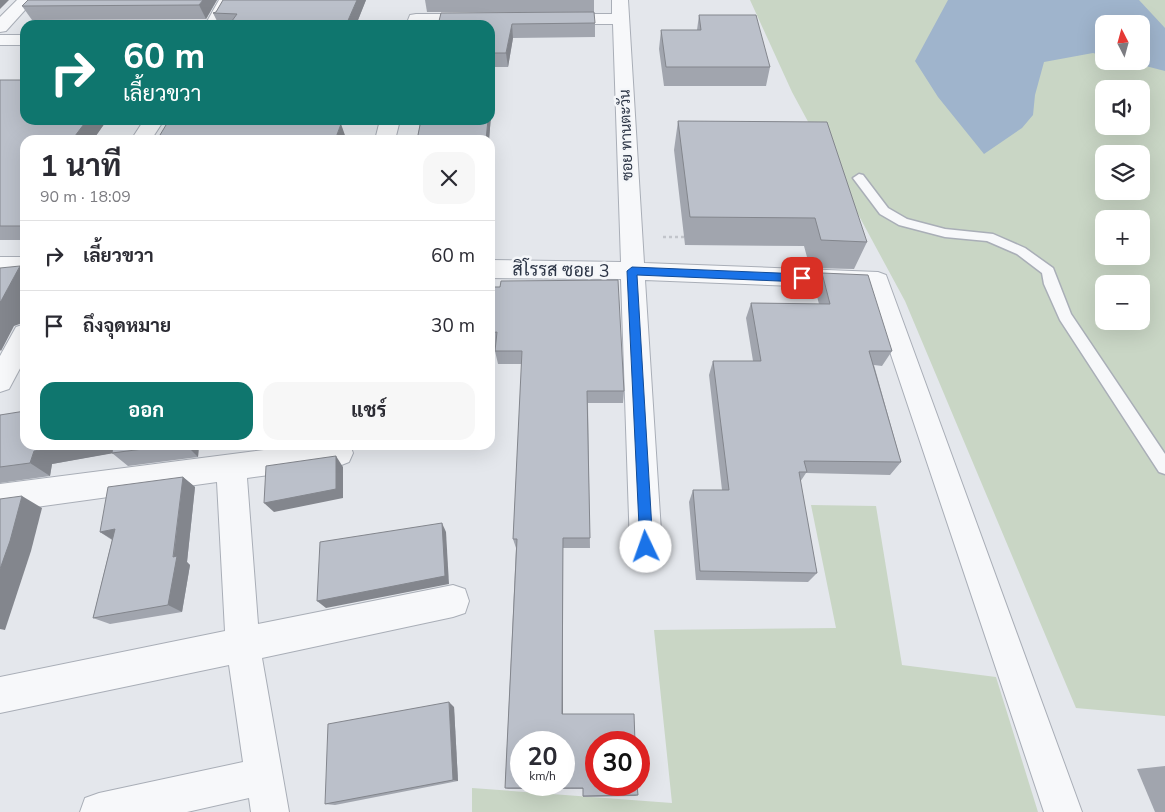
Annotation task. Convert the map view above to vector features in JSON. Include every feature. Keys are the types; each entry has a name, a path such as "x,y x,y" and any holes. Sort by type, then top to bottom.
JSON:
{"street":[{"path":"0,27 26,0"},
{"path":"216,20 227,0"},
{"path":"543,19 621,10"},
{"name":"ซอย ทานตะวัน","path":"621,10 646,547"},
{"path":"468,20 494,19"},
{"path":"0,40 20,40"},
{"path":"0,265 20,265"},
{"name":"สิโรรส ซอย 3","path":"495,270 632,271 878,281 1063,812"},
{"path":"0,381 20,343"},
{"path":"0,498 340,453"},
{"path":"99,812 267,794 244,645 231,467"},
{"path":"0,695 453,602"}],"lane":[{"path":"859,178 884,211 903,222 945,233 989,237 1021,251 1048,271 1051,284 1065,316 1165,467"}],"green space":[{"path":"750,0 1165,0 1165,716 1076,708 905,301 792,92"},
{"path":"811,505 876,506 902,665 996,677 1038,812 472,812 472,788 510,791 510,796 575,796 672,803 654,630 836,628"}],"water":[{"path":"948,0 1139,0 1165,28 1165,71 1150,67 1150,15 1095,15 1095,54 1044,62 1035,95 1033,115 1022,128 984,154 938,97 915,61"}],"building":[{"path":"28,0 203,0 199,5 22,6"},
{"path":"223,0 357,0 348,20 233,20 237,14 213,13 216,12"},
{"path":"594,12 595,23 512,24 506,53 495,53 495,20 439,20 441,13"},
{"path":"699,15 756,15 770,67 666,67 661,30 701,30"},
{"path":"0,80 20,80 20,125 83,125 76,135 20,135 20,226 0,226"},
{"path":"678,121 827,122 867,242 821,240 815,218 690,217"},
{"path":"166,125 341,125 337,135 160,135"},
{"path":"420,125 488,125 486,135 418,135"},
{"path":"20,266 1,301 0,302 0,268"},
{"path":"822,273 868,275 892,351 869,351 901,462 804,461 807,472 799,472 817,573 700,571 693,490 729,490 713,361 761,361 751,303 830,304"},
{"path":"618,280 624,391 587,391 590,538 563,538 562,714 634,714 635,731 585,731 585,796 583,796 583,788 575,788 575,731 510,731 510,788 505,788 517,539 513,539 522,351 495,351 497,332 495,332 495,287 500,287 501,281"},
{"path":"20,412 20,450 40,450 34,451 30,463 0,467 0,415"},
{"path":"112,450 135,450 112,453"},
{"path":"336,456 336,489 264,503 266,466"},
{"path":"183,477 173,557 177,556 168,605 93,618 115,529 100,532 108,487"},
{"path":"22,496 10,541 0,569 0,499"},
{"path":"442,523 445,576 317,601 320,542"},
{"path":"449,702 453,780 325,804 328,724"}],"route":[{"path":"646,547 632,271 802,278"}]}
